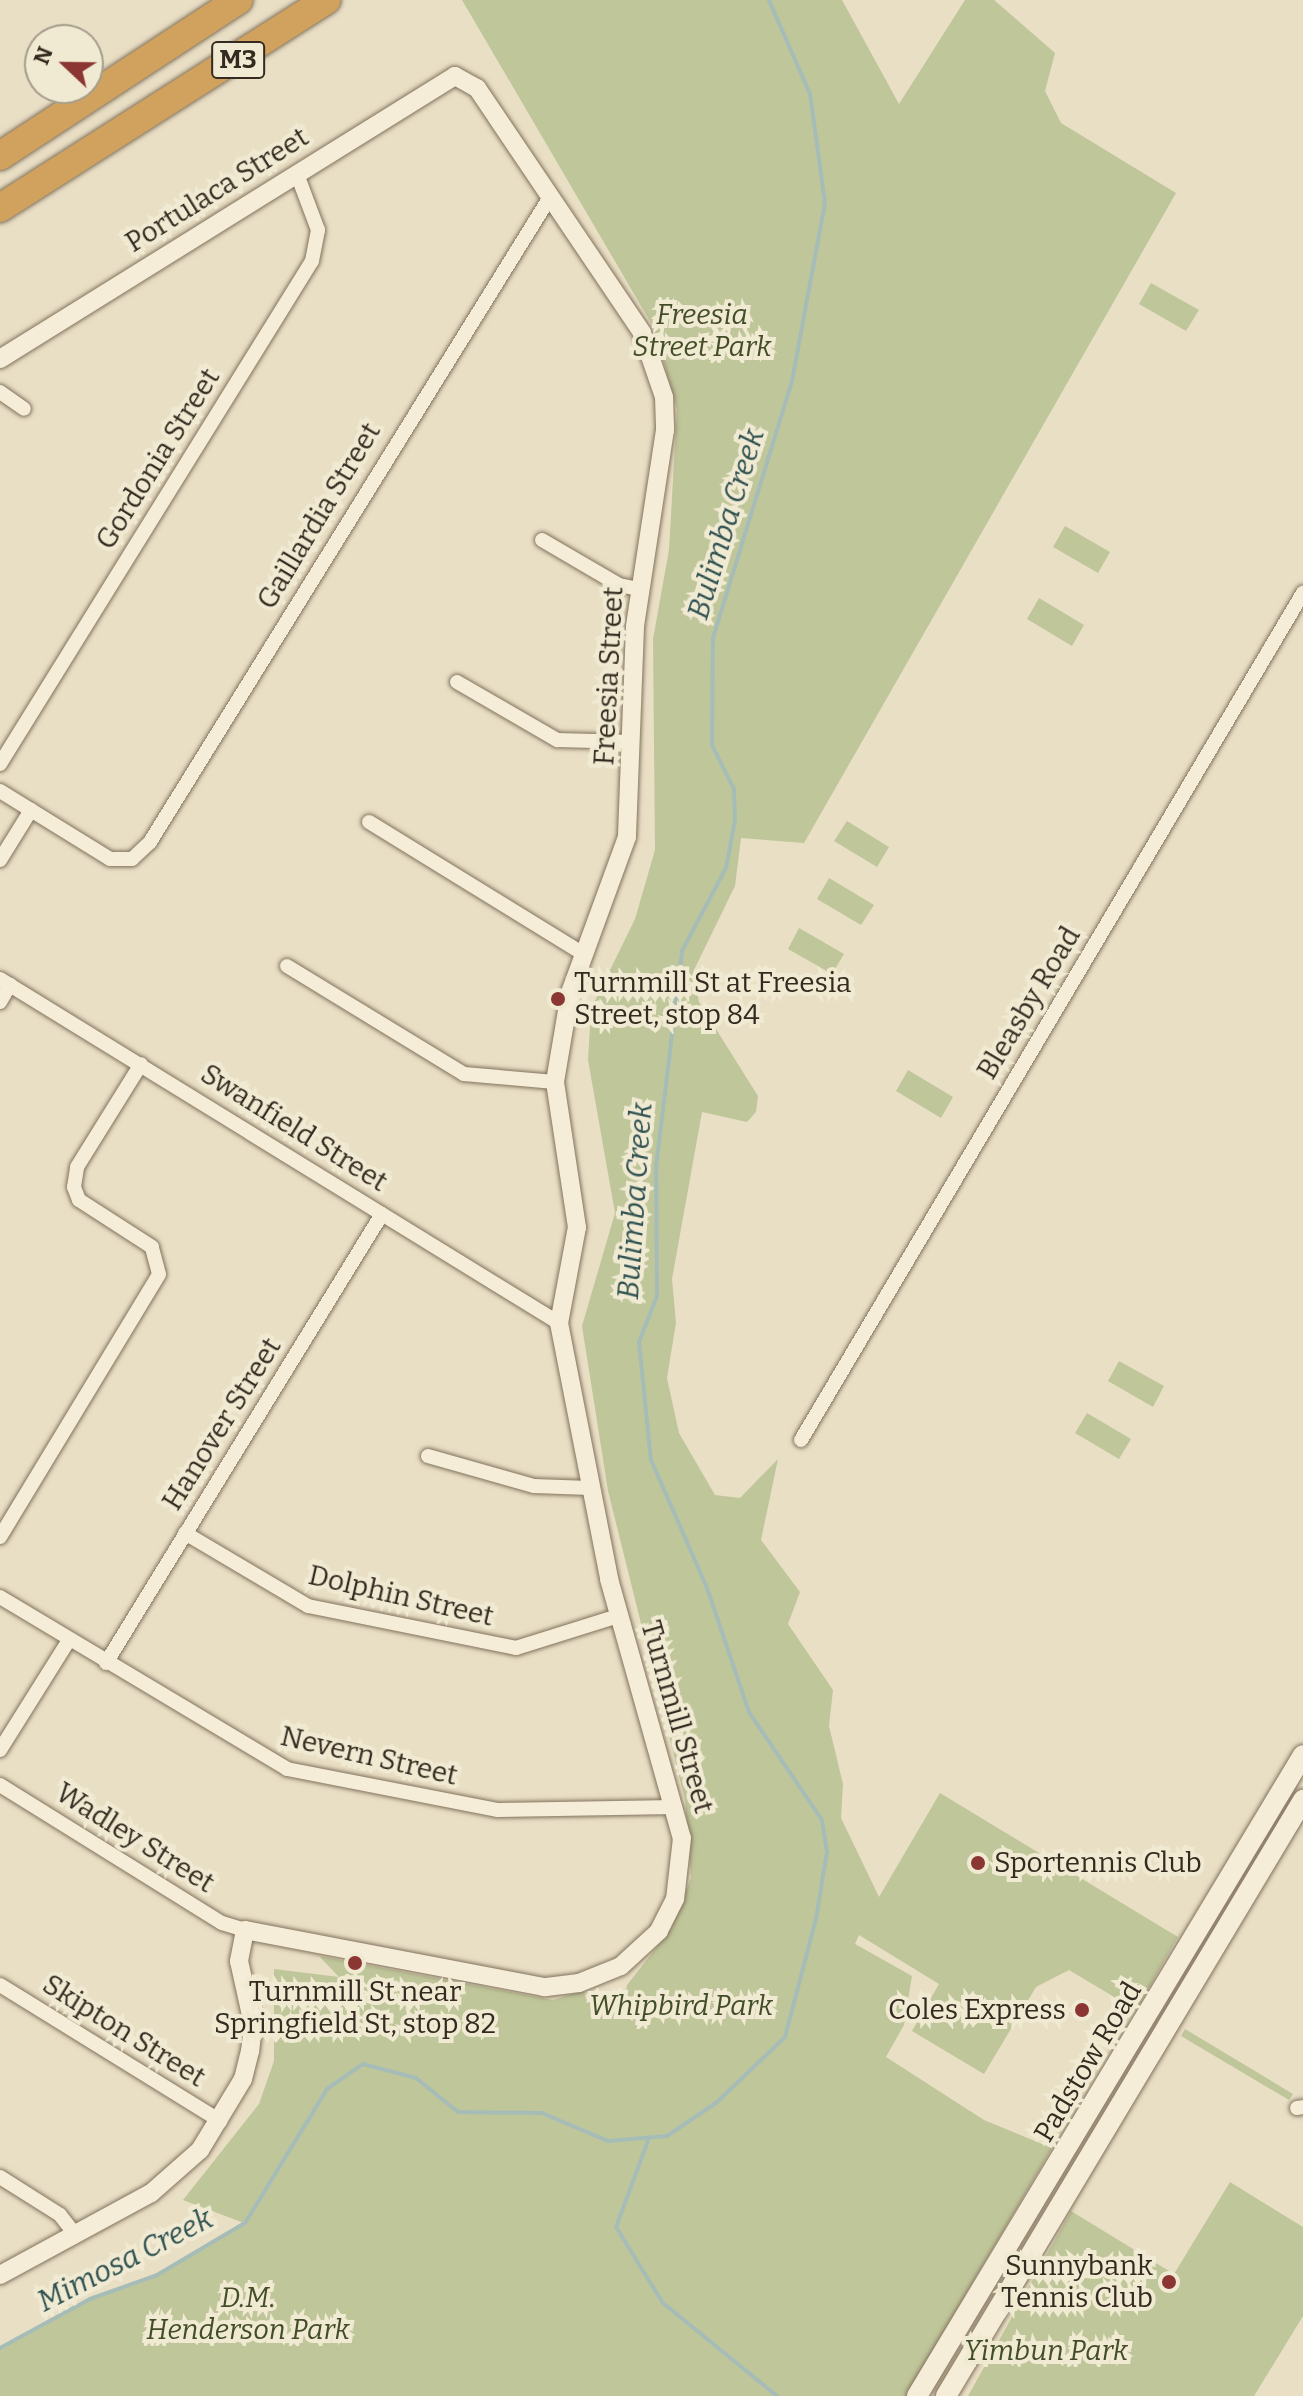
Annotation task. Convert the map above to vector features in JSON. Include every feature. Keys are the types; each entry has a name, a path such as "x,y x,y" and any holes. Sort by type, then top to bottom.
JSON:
{"highway":[{"name":"M3","path":"0,156 238,0"},
{"name":"M3","path":"0,208 326,0"}],"main road":[{"name":"Padstow Road","path":"917,2396 1303,1755"},
{"name":"Padstow Road","path":"946,2396 1303,1800"}],"street":[{"name":"Portulaca Street","path":"0,359 445,79 465,78"},
{"name":"Freesia Street","path":"465,78 642,333 664,397 662,469 640,589 627,837 564,1017 555,1082 577,1227 559,1323"},
{"name":"Gordonia Street","path":"0,764 312,261 318,230 297,174"},
{"name":"Gaillardia Street","path":"31,810 110,859 132,859 150,842 550,197"},
{"path":"0,392 24,409"},
{"path":"542,540 619,585 640,589"},
{"name":"Bleasby Road","path":"801,1440 1303,593"},
{"path":"457,682 557,740 632,742"},
{"path":"0,791 31,810 0,860"},
{"path":"369,822 585,955"},
{"path":"287,966 464,1074 555,1082"},
{"path":"0,1002 5,982"},
{"name":"Swanfield Street","path":"5,982 559,1323"},
{"path":"0,1537 159,1274 152,1247 79,1200 74,1187 77,1167 141,1064"},
{"name":"Hanover Street","path":"106,1663 382,1214"},
{"name":"Turnmill Street","path":"245,1930 544,1987 579,1983 621,1966 659,1931 680,1871 675,1807 618,1616 559,1323"},
{"path":"428,1456 534,1486 590,1488"},
{"name":"Dolphin Street","path":"185,1533 308,1606 516,1648 618,1616"},
{"name":"Nevern Street","path":"0,1597 287,1769 498,1810 675,1807"},
{"path":"0,1750 69,1640"},
{"name":"Wadley Street","path":"0,1785 222,1923 245,1930"},
{"path":"0,2275 181,2173 220,2121 250,2051 253,2024 239,1961 245,1930"},
{"name":"Skipton Street","path":"0,1985 220,2121"},
{"path":"0,2177 60,2215 75,2234"}],"green space":[{"path":"462,0 842,0 899,104 965,0 994,0 1055,53 1045,91 1061,123 1176,193 804,843 741,838 735,886 693,972 699,1002 758,1096 756,1112 747,1122 702,1112 672,1279 676,1323 667,1378 679,1433 715,1495 740,1498 778,1459 761,1540 800,1592 788,1624 833,1690 829,1726 843,1784 841,1818 879,1897 940,1793 1178,1937 1136,2010 1069,1970 1036,1987 984,2074 912,2031 939,1984 859,1935 855,1944 912,1976 904,2025 886,2057 984,2120 1052,2148 906,2396 0,2396 0,2348 90,2299 157,2275 244,2223 183,2200 259,2104 274,2061 274,1969 339,1977 319,1956 553,2000 584,1990 586,1999 623,2014 627,1985 671,1929 691,1878 685,1800 608,1491 582,1326 615,1213 588,1060 591,1009 635,919 655,850 653,639 669,550 677,409 654,328"},
{"path":"1151,283 1199,310 1186,331 1139,304"},
{"path":"1065,526 1110,552 1098,573 1053,547"},
{"path":"1039,598 1084,625 1072,646 1027,619"},
{"path":"847,821 889,847 877,867 834,841"},
{"path":"829,878 874,905 861,925 817,899"},
{"path":"799,928 844,954 832,974 788,949"},
{"path":"908,1070 953,1097 941,1118 896,1091"},
{"path":"1119,1361 1164,1386 1153,1407 1108,1381"},
{"path":"1087,1413 1131,1439 1119,1459 1075,1433"},
{"path":"1185,2029 1293,2094 1289,2100 1181,2036"},
{"name":"Sunnybank Tennis Club","path":"1230,2182 1303,2227 1303,2316 1254,2396 968,2396 1071,2211 1174,2274"}],"waterway":[{"name":"Bulimba Creek","path":"0,2348 90,2299 157,2275 245,2223 327,2089 363,2064 416,2078 458,2112 542,2113 608,2141 667,2136 716,2103 785,2037 816,1919 827,1852 822,1820 749,1712 707,1588 651,1460 639,1342 657,1296 656,1167 682,951 726,868 735,820 734,789 712,745 713,638 792,381 825,203 810,94 769,0"},
{"name":"Bulimba Creek","path":"649,2138 616,2227 663,2303 777,2396"}],"place":[{"name":"Turnmill St at Freesia Street, stop 84","path":"558,999"},
{"name":"Sportennis Club","path":"978,1863"},
{"name":"Turnmill St near Springfield St, stop 82","path":"355,1963"},
{"name":"Coles Express","path":"1082,2010"},
{"name":"Sunnybank Tennis Club","path":"1169,2282"}],"park label":[{"name":"Freesia Street Park","path":"702,331"},
{"name":"Whipbird Park","path":"681,2006"},
{"name":"D.M. Henderson Park","path":"248,2314"},
{"name":"Yimbun Park","path":"1046,2351"}],"water label":[{"name":"Mimosa Creek","path":"125,2260"}]}
